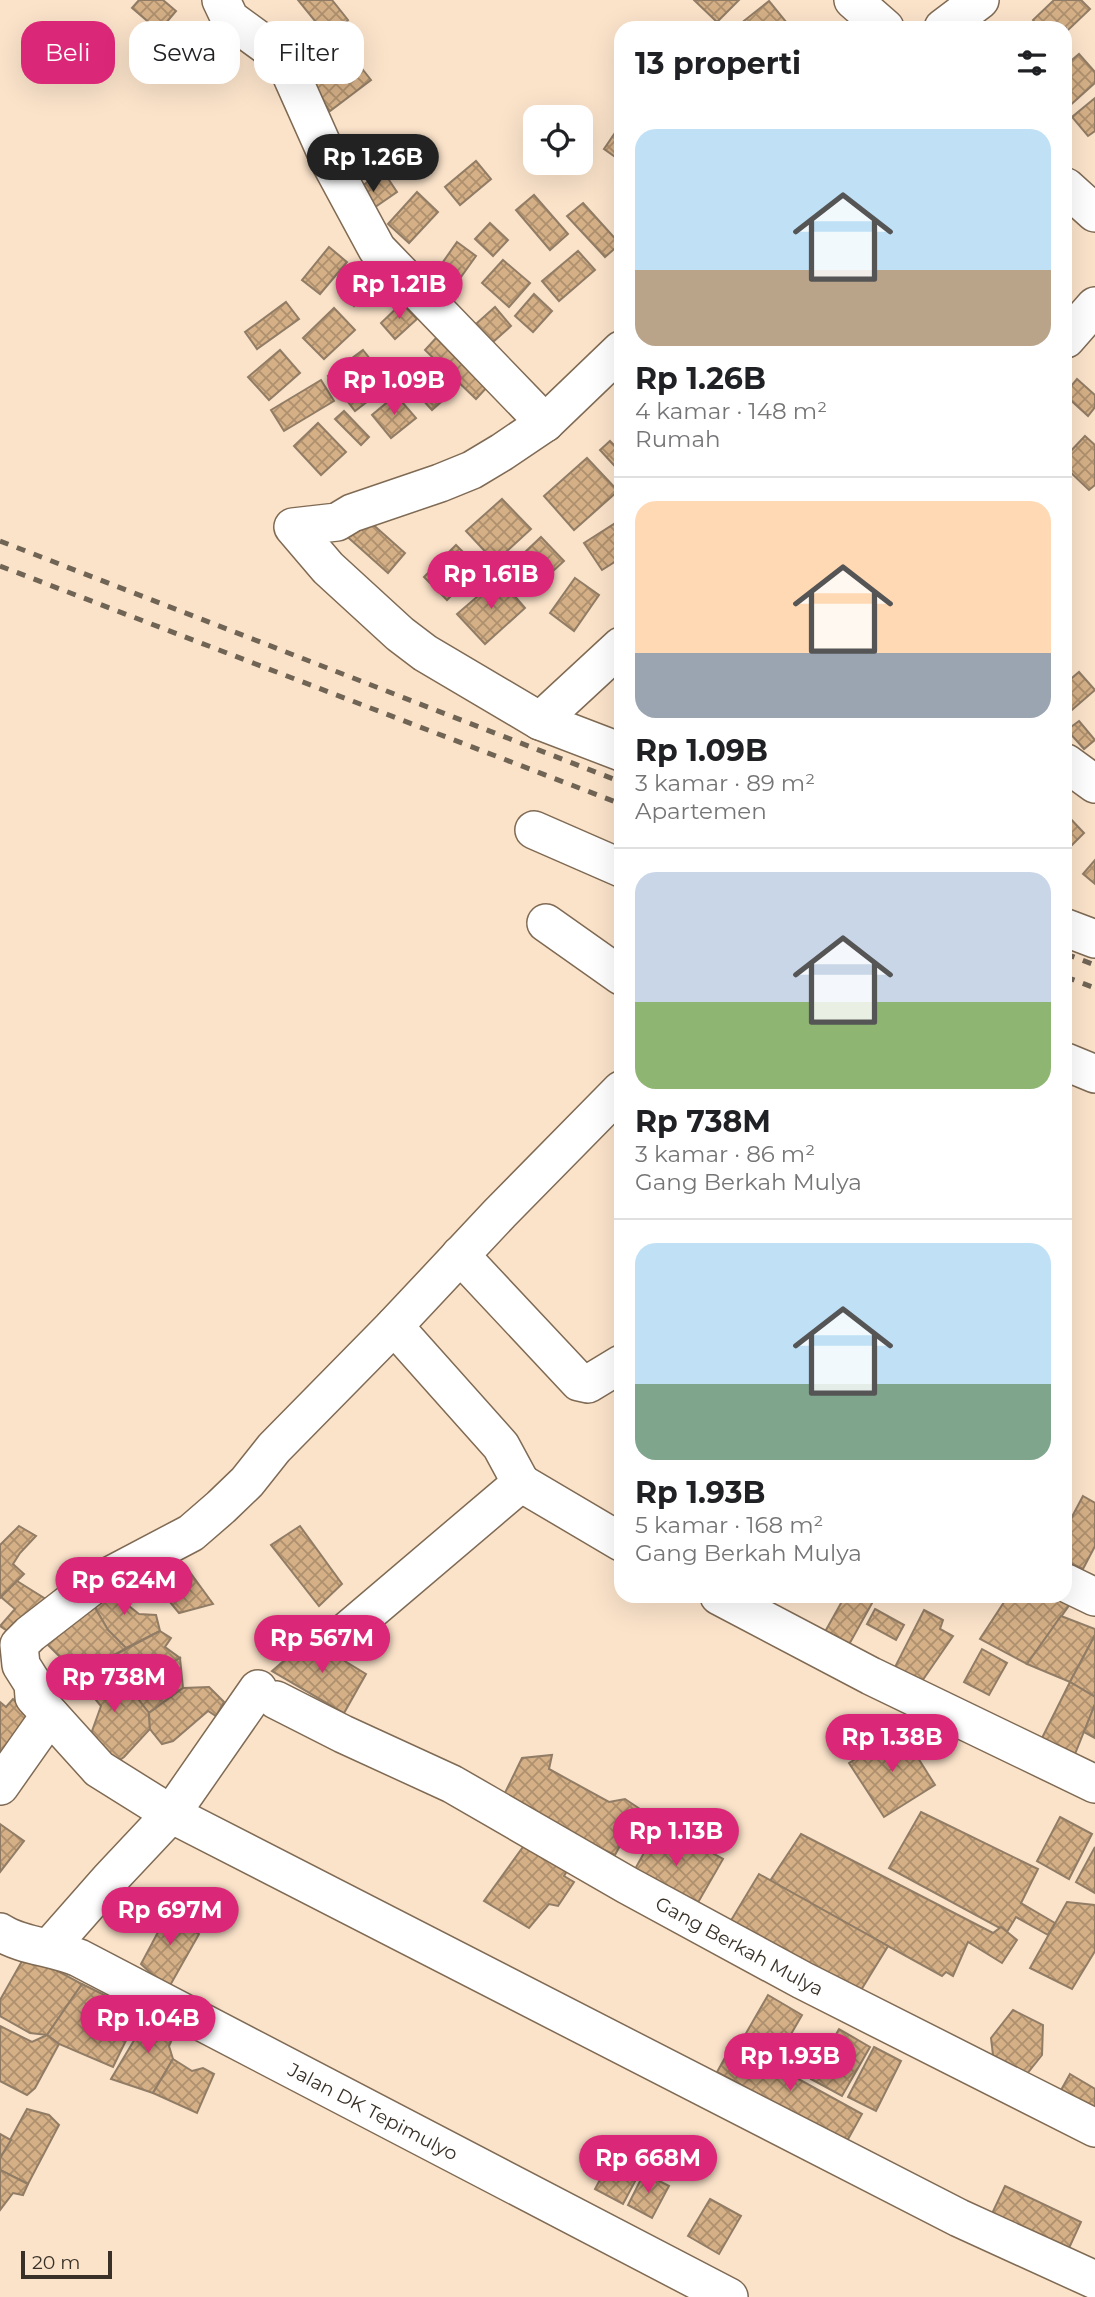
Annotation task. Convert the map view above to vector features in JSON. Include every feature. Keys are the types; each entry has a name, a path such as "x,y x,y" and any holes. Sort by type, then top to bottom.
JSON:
{"street":[{"path":"221,0 230,19 267,46 289,70 331,164 377,249 545,423"},
{"path":"853,0 877,21"},
{"path":"952,21 980,0"},
{"path":"1072,192 1095,213"},
{"path":"1072,332 1095,306"},
{"path":"614,357 545,423 502,452 461,474 361,509 337,522 293,527 328,568 400,634 425,653 540,720 614,749"},
{"path":"540,720 614,652"},
{"path":"1072,767 1095,784"},
{"path":"534,830 614,865"},
{"path":"546,923 614,971"},
{"path":"1072,930 1095,939"},
{"path":"1072,1064 1095,1074"},
{"path":"614,1097 275,1448 247,1482 191,1534 96,1583 19,1645 22,1665 33,1684 34,1697 99,1769 171,1814 959,2218 1095,2280"},
{"path":"460,1255 579,1382 588,1384 614,1367"},
{"path":"394,1326 501,1446 521,1483 614,1538"},
{"path":"348,1630 521,1483"},
{"path":"1072,1586 1095,1597"},
{"path":"732,1603 871,1676 1095,1784"},
{"name":"Gang Berkah Mulya","path":"171,1814 267,1695 343,1734 452,1784 627,1885 802,1980 1095,2129"},
{"path":"0,1786 50,1715"},
{"path":"50,1947 108,1880 171,1814"},
{"name":"Jalan DK Tepimulyo","path":"4,1944 50,1947 79,1958 729,2297"}],"building":[{"path":"139,0 163,0 176,11 168,21 147,21 132,8"},
{"path":"298,0 332,0 348,20 347,21 315,21"},
{"path":"694,0 739,0 718,21"},
{"path":"1054,0 1081,0 1090,9 1072,26 1072,21 1033,20"},
{"path":"769,1 785,21 744,21"},
{"path":"1079,54 1095,72 1095,83 1072,104 1072,60"},
{"path":"364,71 371,80 330,111 312,87 316,84 364,84"},
{"path":"1095,98 1095,131 1088,136 1072,117"},
{"path":"614,134 614,156 604,149"},
{"path":"359,139 371,164 342,176 330,152"},
{"path":"476,161 491,179 460,205 445,187"},
{"path":"383,171 397,192 362,216 348,196"},
{"path":"417,192 438,212 409,243 388,224"},
{"path":"534,195 568,234 550,250 516,210"},
{"path":"583,203 614,237 614,249 605,257 567,216"},
{"path":"490,223 508,240 493,256 475,239"},
{"path":"457,242 476,256 443,302 424,289"},
{"path":"329,247 347,262 320,294 302,280"},
{"path":"578,251 595,270 559,301 542,281"},
{"path":"503,260 530,283 509,307 482,283"},
{"path":"358,275 370,283 354,306 342,298"},
{"path":"534,294 552,311 533,332 515,316"},
{"path":"286,302 299,319 257,349 245,332"},
{"path":"402,303 417,319 395,339 381,323"},
{"path":"495,307 511,326 484,350 468,331"},
{"path":"334,308 355,330 324,359 303,338"},
{"path":"438,336 489,385 476,399 425,350"},
{"path":"280,350 300,373 269,400 248,377"},
{"path":"363,350 390,384 355,411 328,376"},
{"path":"427,371 449,395 432,410 410,386"},
{"path":"1077,379 1095,395 1095,407 1088,416 1072,401 1072,385"},
{"path":"321,380 334,401 284,431 271,410"},
{"path":"396,395 416,418 391,438 372,415"},
{"path":"344,411 369,437 361,445 335,419"},
{"path":"318,423 346,452 321,475 294,446"},
{"path":"1085,436 1095,445 1095,485 1089,490 1072,474 1072,450"},
{"path":"610,441 614,445 614,465 600,450"},
{"path":"587,458 614,487 614,495 574,530 544,496"},
{"path":"502,499 531,529 495,562 466,531"},
{"path":"360,513 405,553 388,573 343,533"},
{"path":"614,524 614,562 602,570 584,543"},
{"path":"541,537 564,561 528,594 506,570"},
{"path":"456,545 479,568 447,600 424,577"},
{"path":"499,578 525,608 485,644 457,614"},
{"path":"575,578 599,595 574,631 550,613"},
{"path":"1079,672 1095,690 1072,710 1072,678"},
{"path":"1079,721 1095,740 1084,749 1072,736 1072,726"},
{"path":"1072,820 1084,833 1072,845"},
{"path":"1095,860 1095,884 1083,874"},
{"path":"1083,1496 1095,1503 1095,1546 1083,1569 1072,1564 1072,1517"},
{"path":"19,1526 36,1536 13,1564 24,1574 0,1598 0,1545"},
{"path":"300,1526 342,1584 319,1606 271,1545"},
{"path":"184,1564 213,1604 179,1613 146,1573 166,1566"},
{"path":"17,1581 52,1603 18,1638 0,1626 15,1609 1,1597"},
{"path":"109,1584 134,1595 129,1606 139,1614 156,1615 160,1631 126,1648 108,1630 91,1601"},
{"path":"91,1601 108,1630 126,1648 81,1670 59,1656 41,1638"},
{"path":"841,1603 872,1603 846,1650 822,1637"},
{"path":"1003,1603 1071,1603 1027,1664 980,1639"},
{"path":"875,1609 904,1625 896,1640 867,1624"},
{"path":"924,1610 943,1620 940,1629 953,1636 920,1684 894,1669"},
{"path":"1061,1616 1095,1629 1095,1635 1070,1682 1027,1664"},
{"path":"160,1631 171,1638 165,1647 180,1658 129,1688 107,1659"},
{"path":"1095,1635 1095,1697 1070,1682"},
{"path":"309,1639 366,1674 344,1713 272,1671"},
{"path":"982,1649 1007,1663 989,1695 964,1682"},
{"path":"180,1658 183,1688 149,1713 129,1688"},
{"path":"107,1659 149,1713 150,1729 124,1757 106,1770 87,1745 101,1706 75,1675"},
{"path":"1070,1682 1095,1697 1095,1704 1071,1764 1037,1748"},
{"path":"209,1687 224,1702 216,1716 208,1711 173,1741 162,1744 150,1729 149,1713 183,1688"},
{"path":"13,1699 36,1723 0,1770 0,1702 6,1707"},
{"path":"1095,1704 1095,1738 1084,1732"},
{"path":"901,1731 935,1785 884,1817 849,1763"},
{"path":"552,1755 549,1769 609,1802 625,1799 640,1809 615,1855 501,1801 522,1758"},
{"path":"921,1812 1038,1869 1021,1903 1055,1923 1048,1935 1016,1917 1007,1932 889,1868"},
{"path":"1060,1817 1092,1834 1069,1879 1037,1861"},
{"path":"0,1824 24,1841 0,1872"},
{"path":"660,1824 723,1859 692,1913 630,1878"},
{"path":"801,1834 993,1933 1001,1927 1017,1940 1002,1963 968,1942 953,1976 946,1972 942,1976 770,1881"},
{"path":"528,1840 572,1863 564,1876 574,1882 558,1906 549,1904 529,1928 484,1901"},
{"path":"1095,1847 1095,1893 1076,1882"},
{"path":"759,1874 888,1946 855,2000 724,1932"},
{"path":"174,1902 187,1909 183,1924 199,1934 168,1989 141,1964"},
{"path":"1067,1902 1095,1905 1095,1951 1072,1989 1030,1968"},
{"path":"26,1954 82,1984 47,2035 30,2033 0,2016 0,2000"},
{"path":"82,1984 133,2009 135,2022 113,2067 59,2044 47,2035"},
{"path":"768,1995 802,2015 775,2062 741,2042"},
{"path":"1013,2010 1043,2025 1042,2055 1022,2080 986,2068 993,2055 991,2038"},
{"path":"151,2012 179,2024 169,2046 173,2059 153,2093 111,2079"},
{"path":"0,2026 32,2042 47,2035 59,2044 35,2088 27,2095 0,2081"},
{"path":"839,2029 870,2047 842,2096 811,2079"},
{"path":"733,2043 862,2114 846,2143 717,2072"},
{"path":"874,2047 901,2061 876,2111 848,2097"},
{"path":"173,2059 192,2071 203,2068 214,2074 197,2113 153,2093"},
{"path":"1070,2074 1095,2089 1095,2113 1060,2092"},
{"path":"27,2109 49,2115 59,2125 28,2184 0,2170 0,2158"},
{"path":"0,2134 11,2140 0,2158"},
{"path":"620,2142 648,2157 623,2204 595,2189"},
{"path":"0,2170 28,2184 23,2195 13,2193 0,2210"},
{"path":"644,2173 669,2186 652,2218 628,2205"},
{"path":"1005,2186 1081,2222 1064,2259 988,2222"},
{"path":"710,2199 741,2216 719,2254 688,2236"}],"railway":[{"path":"0,541 614,779"},
{"path":"0,566 614,801"},
{"path":"1072,956 1095,965"},
{"path":"1072,979 1095,988"}]}
